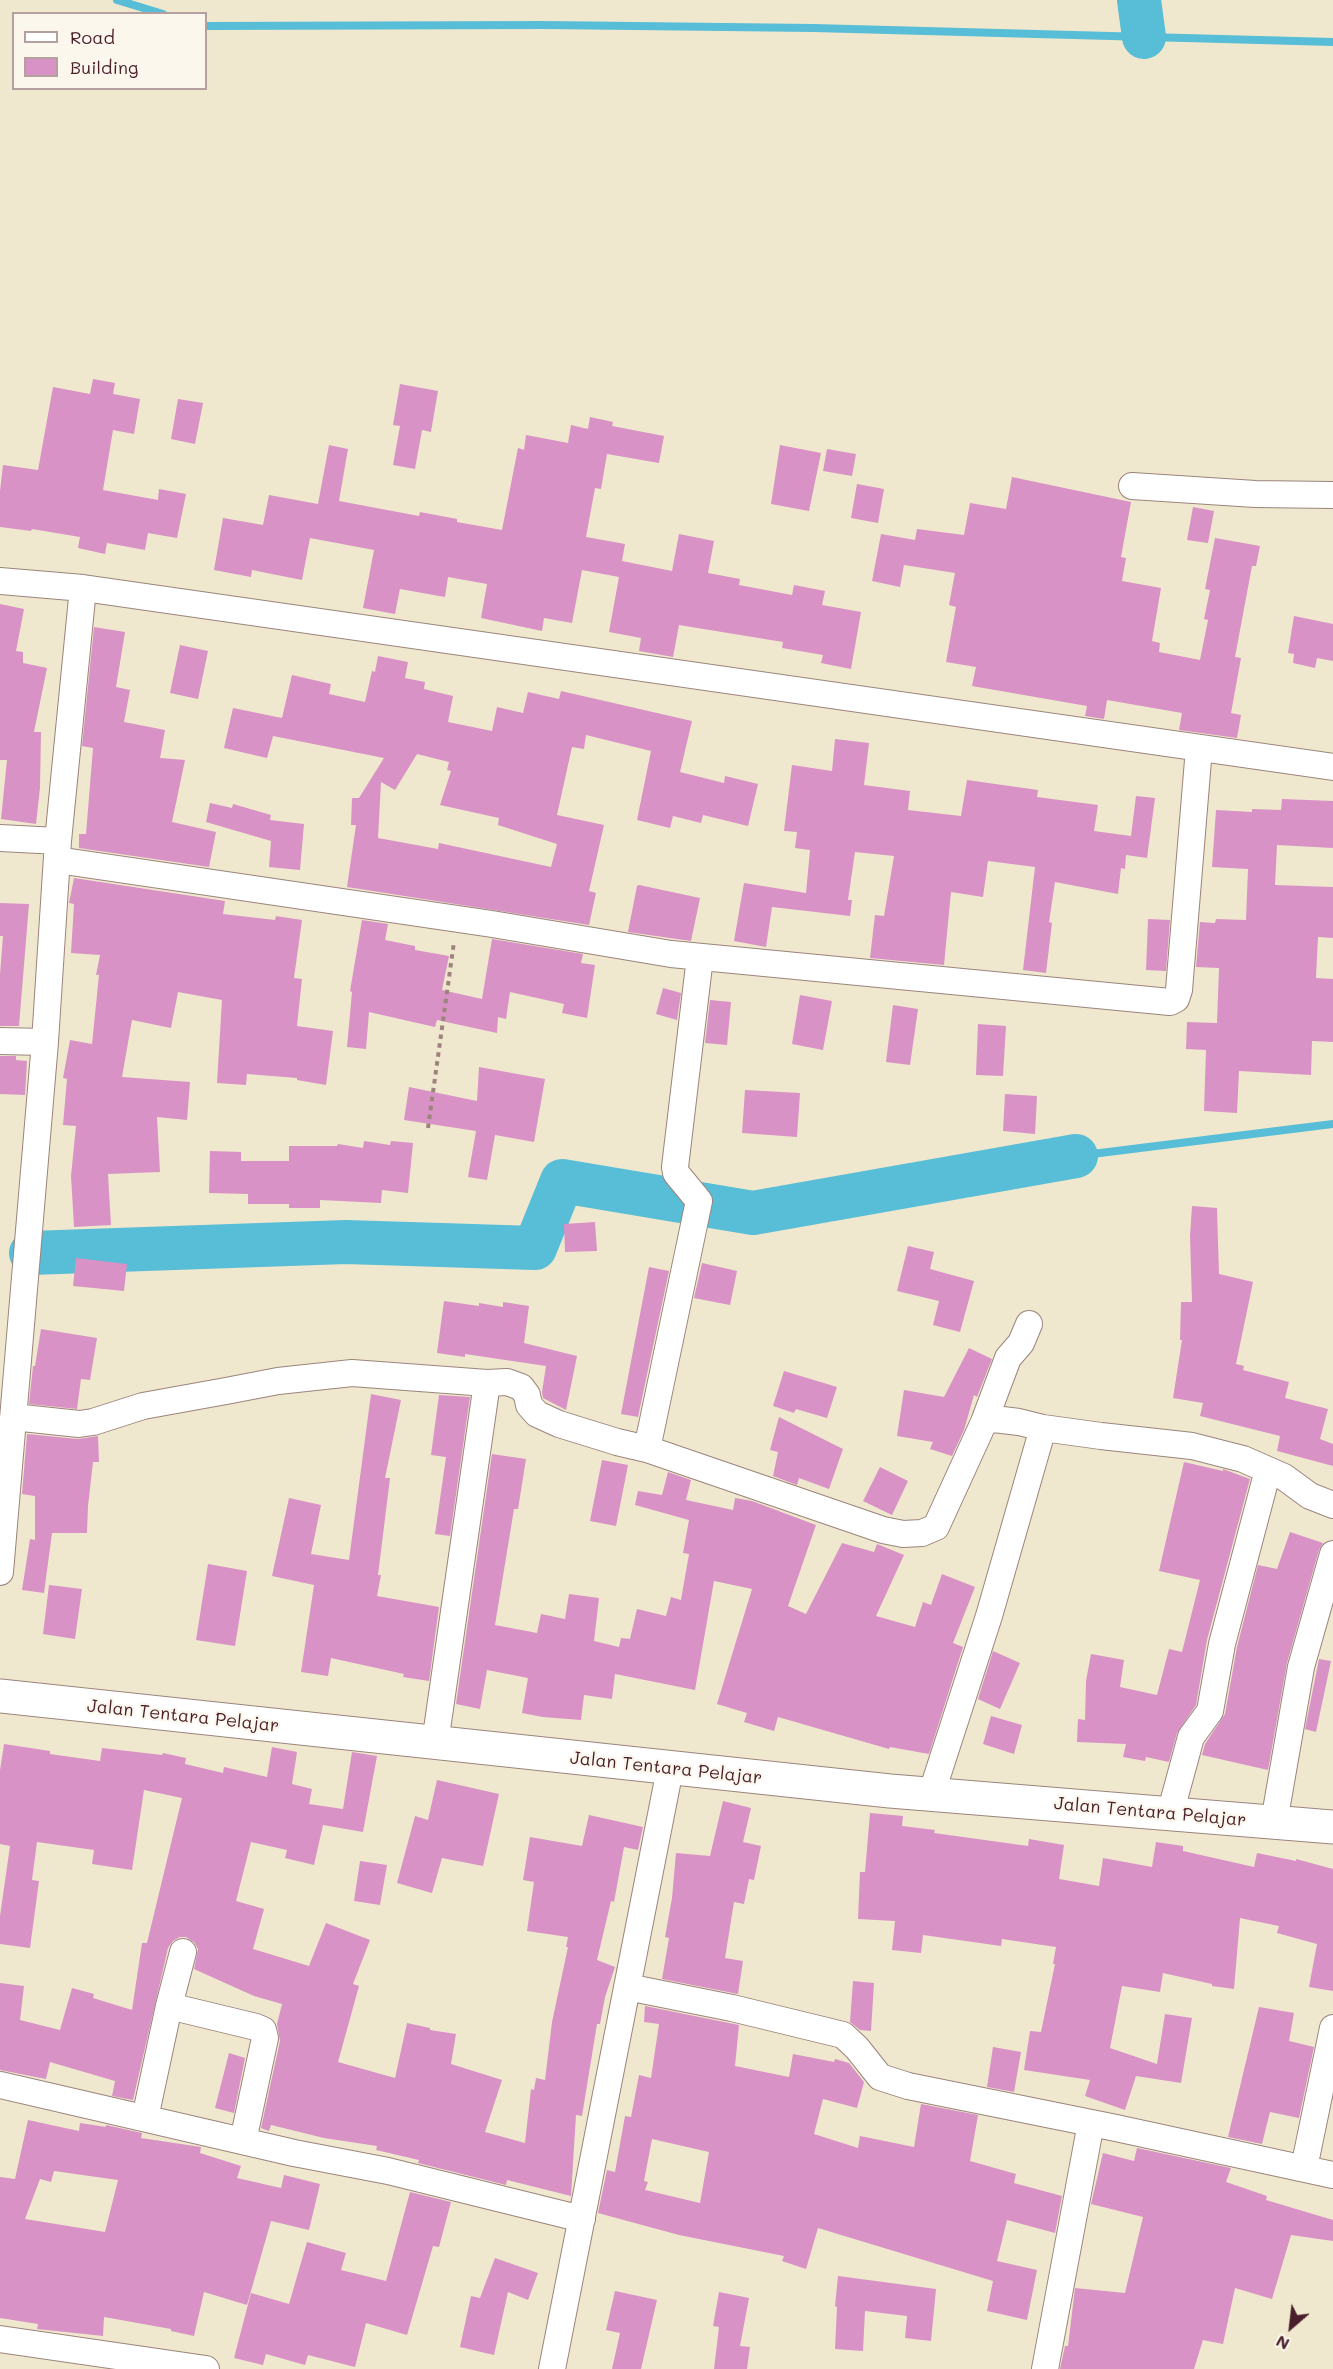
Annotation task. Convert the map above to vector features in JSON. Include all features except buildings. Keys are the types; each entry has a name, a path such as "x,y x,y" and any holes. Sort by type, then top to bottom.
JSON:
{"highway":[{"name":"Jalan Tentara Pelajar","path":"0,1696 931,1795 1333,1827"}],"street":[{"path":"1132,486 1255,495 1333,495"},
{"path":"0,581 83,588 1333,767"},
{"path":"0,1572 13,1418 10,1329 45,1042 57,850 83,588"},
{"path":"0,838 57,850 457,919 699,957 1170,1002 1176,999 1179,990 1199,748"},
{"path":"647,1449 698,1203 676,1173 675,1167 699,957"},
{"path":"0,1041 45,1042"},
{"path":"13,1418 79,1424 93,1422 143,1406 278,1382 352,1373 487,1383 507,1382 521,1387 527,1395 529,1405 537,1414 559,1424 647,1449 883,1530 903,1534 922,1533 936,1527 984,1422 1008,1358 1021,1342 1029,1324"},
{"path":"435,1743 487,1383"},
{"path":"984,1422 994,1419 1044,1428 1192,1446 1244,1459 1284,1477 1310,1496 1333,1505"},
{"path":"931,1795 989,1616 1044,1428"},
{"path":"1170,1814 1191,1737 1204,1723 1210,1711 1222,1644 1268,1470"},
{"path":"1274,1822 1301,1667 1333,1554"},
{"path":"552,2369 670,1769"},
{"path":"145,2118 183,1952"},
{"path":"627,1988 732,2008 843,2035 857,2048 880,2077 908,2086 1333,2175"},
{"path":"169,2006 256,2027 263,2031 265,2038 243,2141"},
{"path":"1304,2168 1333,2028"},
{"path":"0,2085 243,2141 388,2171 582,2219"},
{"path":"1045,2369 1091,2123"},
{"path":"0,2339 206,2369"}],"path":[{"path":"428,1128 457,919"}],"waterway":[{"path":"117,0 156,12"},
{"path":"1139,0 1144,37"},
{"path":"207,26 543,25 814,28 1333,42"},
{"path":"1076,1156 1333,1124"},
{"path":"31,1253 346,1242 535,1248 562,1181 753,1213 1076,1156"}]}
